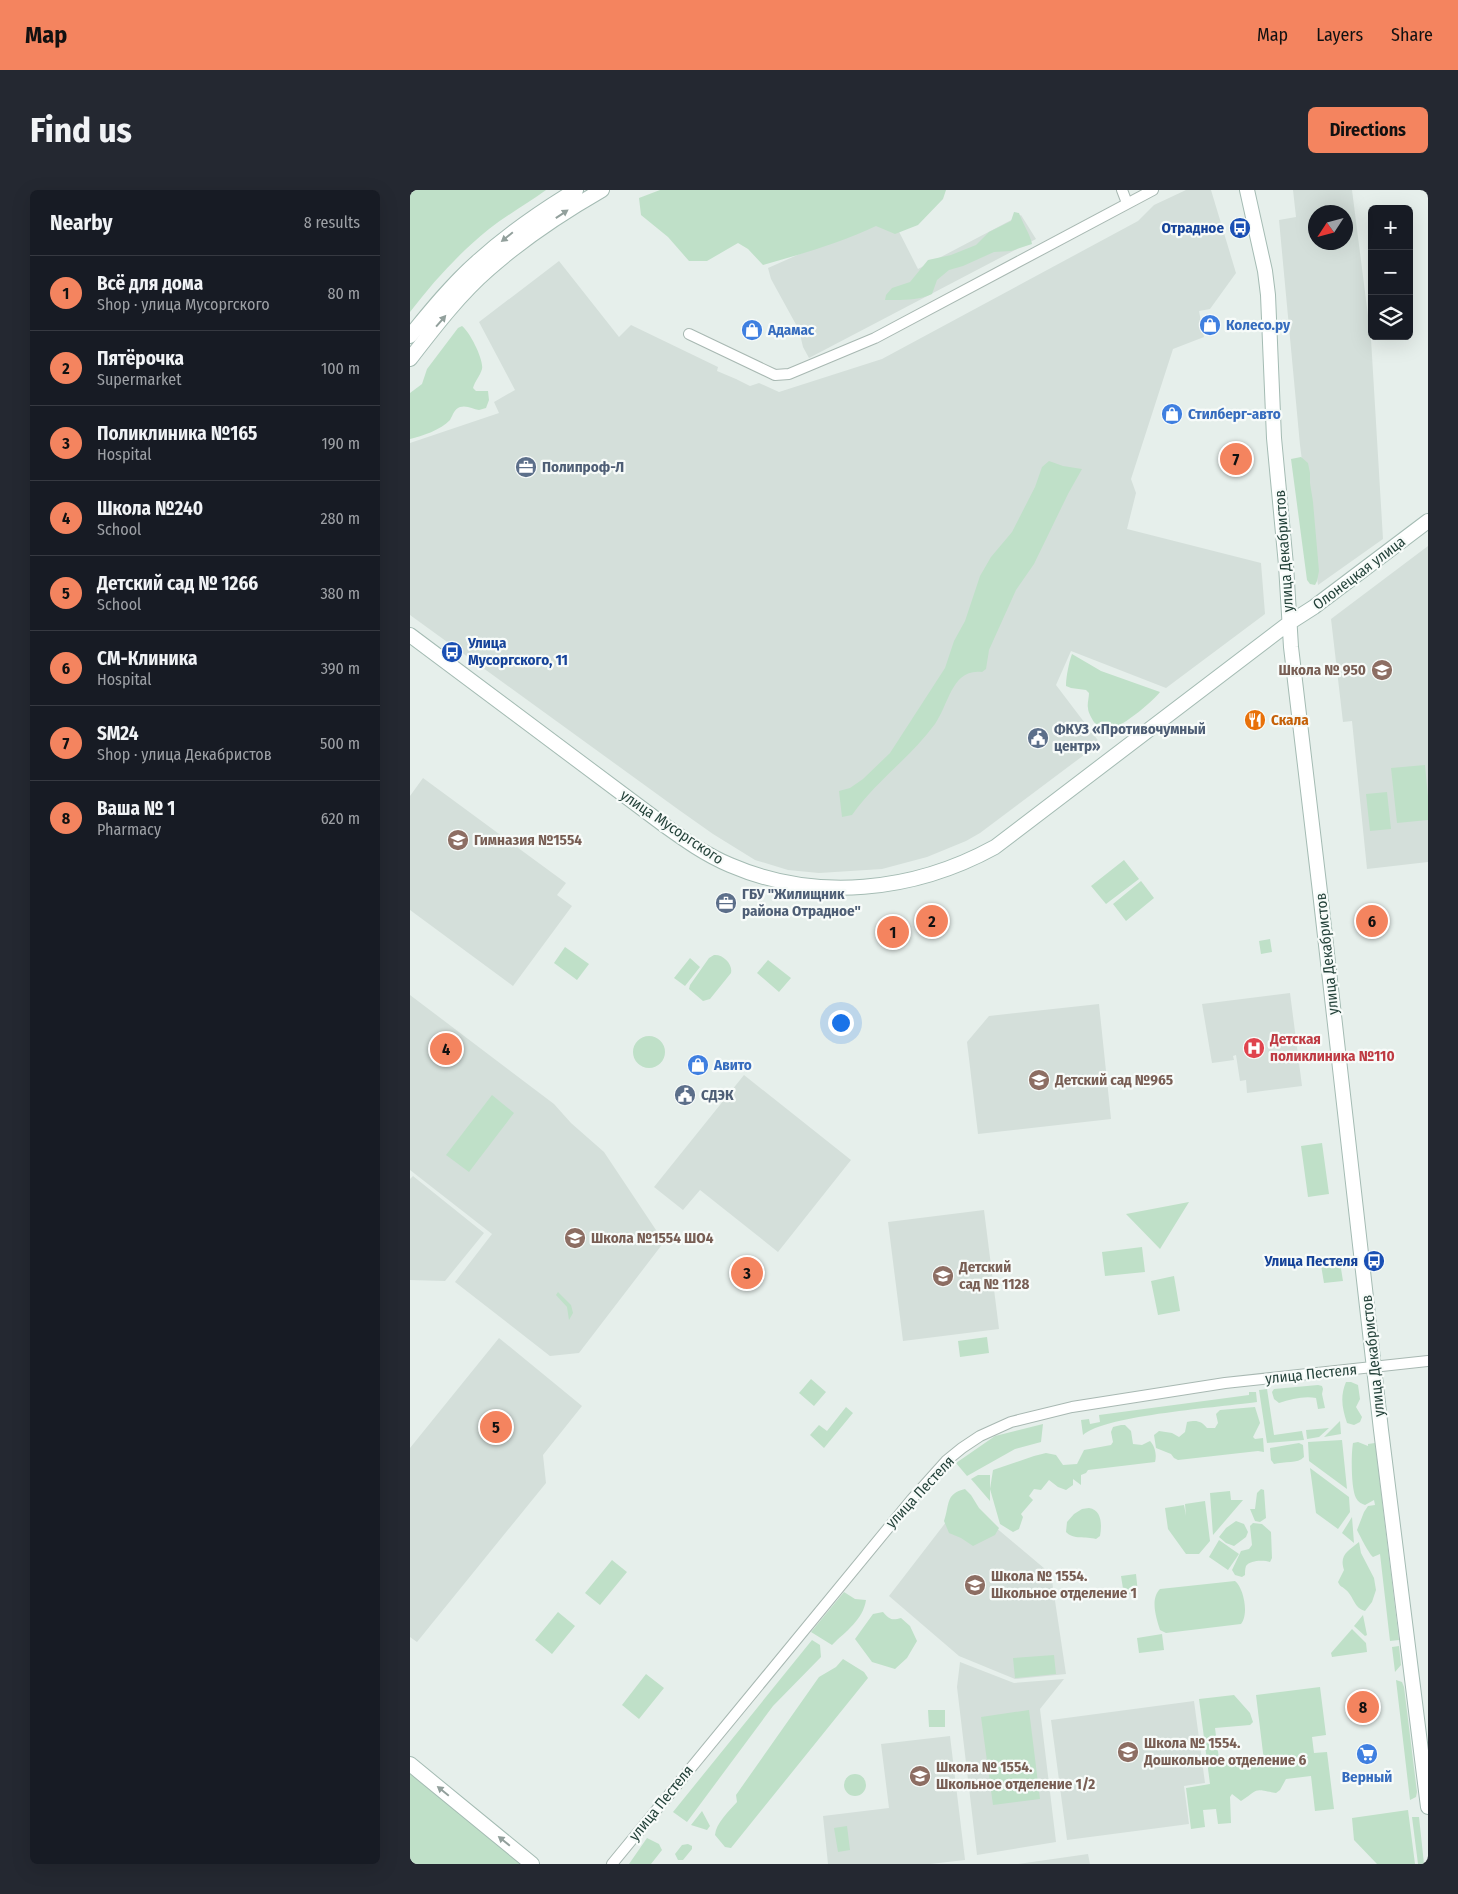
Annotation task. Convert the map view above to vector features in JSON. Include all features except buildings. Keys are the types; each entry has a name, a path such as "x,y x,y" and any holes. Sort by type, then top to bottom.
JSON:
{"main road":[{"path":"410,336 475,263 516,230 576,190"},
{"path":"410,358 487,270 524,240 567,210 602,190"},
{"name":"улица Декабристов","path":"1247,190 1265,271 1268,296 1274,438 1286,565 1289,624 1380,1430 1428,1807"},
{"name":"Олонецкая улица","path":"1289,624 1428,521"},
{"name":"улица Мусоргского","path":"410,635 664,825 703,852 729,865 764,878 821,888 849,888 889,885 917,879 975,858 995,847 1289,624"},
{"path":"410,1764 532,1864"}],"street":[{"path":"1122,190 1127,203"},
{"path":"689,334 775,375 789,374 875,338 1153,190"},
{"name":"улица Пестеля","path":"612,1864 906,1506 946,1461 980,1436 1011,1422 1088,1404 1257,1379 1428,1361"}],"shaded area":[{"path":"1186,190 1211,190 1236,273 1210,309 1199,311 1204,337 1173,349 1131,479 1136,493 1127,529 1261,563 1265,614 1166,688 1071,651 1056,685 1100,743 980,833 966,841 927,857 882,869 819,873 788,870 755,860 679,810 410,615 410,443 499,413 494,402 515,390 479,322 559,261 619,337 631,325 718,367 717,371 750,386 759,383 779,392 882,359 1138,221 1154,205"},
{"path":"1293,190 1352,190 1368,315 1368,340 1371,340 1383,539 1318,585 1300,445 1279,220 1296,217"},
{"path":"890,214 918,269 1021,215 1036,239 809,358 803,347 799,330 771,279 768,268"},
{"name":"Школа № 950","path":"1428,546 1428,862 1367,869 1352,721 1343,722 1331,619"},
{"name":"Гимназия №1554","path":"423,778 566,883 557,895 572,906 513,986 410,910 410,796"},
{"name":"Детская поликлиника №110","path":"1290,993 1302,1086 1247,1093 1246,1080 1240,1081 1236,1055 1233,1056 1234,1060 1212,1063 1202,1004"},
{"path":"410,995 554,1104 571,1123 604,1152 664,1242 579,1353 550,1356 455,1282 492,1234 410,1170"},
{"name":"Детский сад №965","path":"1099,1004 1111,1119 978,1134 967,1042 989,1016"},
{"path":"744,1075 851,1160 778,1252 700,1190 683,1210 654,1187"},
{"path":"413,1176 484,1233 445,1281 410,1280 410,1179"},
{"name":"Детский сад № 1128","path":"984,1210 999,1329 903,1341 888,1222"},
{"path":"499,1338 582,1406 543,1455 546,1483 417,1642 410,1637 410,1448"},
{"name":"Школа № 1554. Школьное отделение 1","path":"963,1500 1051,1574 1066,1674 1015,1679 959,1656 889,1596"},
{"path":"960,1662 1014,1683 1064,1679 1040,1709 1056,1842 977,1855 957,1687"},
{"name":"Школа № 1554. Дошкольное отделение 6","path":"1194,1701 1205,1783 1184,1786 1189,1824 1067,1840 1051,1720"},
{"name":"Школа № 1554. Школьное отделение 1/2","path":"950,1736 965,1860 930,1864 828,1864 823,1816 889,1808 881,1744"},
{"path":"1088,1854 1090,1864 1018,1864"}],"green space":[{"path":"410,190 546,190 478,238 447,268 410,312"},
{"path":"660,190 946,190 943,199 918,225 895,234 876,226 835,243 763,265 748,249 738,243 707,261 689,261 668,237 641,215 639,198"},
{"path":"1014,212 1019,213 1032,244 1011,251 994,252 949,270 937,280 932,294 927,296 909,300 885,300 886,295 892,288 910,282 928,260 951,255 976,245 989,232 1011,221"},
{"path":"462,326 472,340 481,359 482,369 473,388 476,391 488,391 489,400 486,408 479,410 460,407 442,427 410,439 410,393 422,384 427,369 458,328"},
{"path":"1301,457 1308,463 1310,473 1319,571 1315,585 1310,584 1307,580 1291,459"},
{"path":"1049,461 1063,466 1082,469 1034,564 1016,590 989,650 986,669 982,672 972,672 958,681 952,689 940,716 926,736 872,791 852,815 842,817 839,791 850,788 863,779 890,753 945,668 954,641 965,621 980,576 991,557 1012,532 1035,487 1042,467"},
{"path":"1072,654 1101,671 1160,692 1141,710 1124,722 1109,730 1103,730 1093,721 1088,711 1089,693 1086,690 1066,686"},
{"path":"1425,765 1428,820 1397,823 1391,768"},
{"path":"1387,792 1391,829 1370,831 1366,794"},
{"path":"1124,860 1139,879 1106,904 1091,886"},
{"path":"1141,881 1154,898 1126,921 1113,904"},
{"path":"1270,939 1272,952 1261,954 1259,941"},
{"path":"565,947 589,964 577,980 554,963"},
{"path":"714,955 721,956 727,960 731,973 710,999 703,1001 689,989 709,958"},
{"path":"690,958 700,967 685,986 674,978"},
{"path":"768,960 791,978 779,992 757,973"},
{"path":"649,1036 655,1037 660,1041 664,1046 664,1058 660,1063 655,1067 649,1068 643,1067 638,1063 634,1058 633,1052 634,1046 638,1041 643,1037"},
{"path":"492,1095 514,1113 469,1172 446,1155"},
{"path":"1322,1143 1329,1194 1308,1197 1301,1146"},
{"path":"1189,1202 1160,1249 1126,1214"},
{"path":"1142,1247 1145,1272 1105,1276 1102,1252"},
{"path":"1339,1256 1343,1281 1324,1283 1320,1259"},
{"path":"1174,1276 1180,1311 1158,1315 1151,1281"},
{"path":"558,1292 571,1305 573,1313 569,1320 567,1307 556,1295"},
{"path":"987,1337 989,1353 960,1357 958,1341"},
{"path":"811,1379 826,1392 814,1406 799,1393"},
{"path":"1346,1382 1358,1385 1360,1399 1356,1407 1362,1417 1360,1422 1354,1425 1347,1423 1343,1407 1342,1397"},
{"path":"1322,1386 1323,1389 1322,1394 1325,1408 1318,1409 1316,1398 1311,1397 1279,1403 1274,1399 1272,1392 1274,1389"},
{"path":"1267,1389 1274,1435 1302,1431 1304,1440 1267,1443 1259,1390"},
{"path":"1249,1392 1256,1392 1257,1402 1139,1417 1095,1428 1083,1435 1081,1420 1089,1419 1090,1424 1100,1422 1099,1415 1249,1395"},
{"path":"846,1407 853,1413 824,1448 810,1435 819,1425 827,1431"},
{"path":"1255,1407 1260,1423 1253,1437 1255,1439 1263,1438 1264,1452 1258,1451 1178,1460 1171,1454 1156,1448 1154,1435 1159,1431 1172,1433 1179,1437 1185,1432 1187,1422 1194,1421 1203,1424 1207,1428 1215,1428 1218,1423 1216,1414 1220,1410"},
{"path":"1340,1421 1341,1434 1324,1437"},
{"path":"1043,1424 1041,1442 1015,1449 967,1476 956,1463 995,1436"},
{"path":"1125,1425 1131,1431 1133,1444 1142,1445 1150,1441 1155,1451 1155,1462 1088,1470 1081,1475 1081,1485 1073,1479 1073,1485 1066,1490 1049,1480 1041,1490 1034,1489 1029,1496 1033,1500 1021,1514 1023,1517 1019,1529 1013,1532 1000,1524 990,1489 993,1470 1046,1453 1056,1455 1063,1465 1077,1464 1084,1450 1111,1445 1113,1442 1111,1432 1113,1427"},
{"path":"1329,1428 1319,1437 1307,1439 1306,1430"},
{"path":"1342,1440 1347,1489 1309,1461 1308,1442"},
{"path":"1358,1442 1368,1446 1368,1444 1375,1443 1399,1640 1390,1641 1380,1554 1373,1557 1371,1555 1357,1530 1368,1506 1375,1505 1374,1500 1365,1505 1361,1503 1354,1494 1352,1448 1353,1443"},
{"path":"1299,1443 1303,1445 1304,1457 1301,1459 1295,1462 1274,1464 1271,1460 1270,1448"},
{"path":"1310,1468 1349,1497 1350,1512 1338,1529 1316,1513"},
{"path":"978,1475 990,1475 990,1501 971,1479"},
{"path":"965,1489 979,1508 999,1528 995,1535 973,1546 949,1533 944,1521 949,1500 954,1494"},
{"path":"1261,1489 1264,1490 1266,1518 1260,1522 1255,1521 1250,1509 1255,1509 1257,1493"},
{"path":"1230,1491 1231,1500 1243,1500 1213,1535 1210,1493"},
{"path":"1205,1501 1210,1541 1199,1554 1186,1554 1168,1529 1165,1508 1184,1505 1186,1516 1185,1504"},
{"path":"1089,1508 1099,1515 1101,1523 1100,1536 1096,1539 1076,1537 1066,1532 1067,1522 1074,1514 1082,1509"},
{"path":"1352,1517 1354,1543 1342,1533"},
{"path":"1236,1521 1244,1524 1248,1532 1246,1537 1234,1546 1226,1543 1219,1537 1226,1528"},
{"path":"1253,1523 1262,1524 1271,1532 1272,1558 1270,1562 1257,1561 1248,1564 1245,1575 1242,1577 1235,1575 1232,1570 1241,1551 1249,1549 1252,1545 1250,1526"},
{"path":"1219,1540 1239,1554 1228,1570 1209,1557"},
{"path":"1359,1542 1361,1553 1374,1578 1376,1590 1372,1602 1365,1611 1356,1605 1349,1593 1338,1582 1344,1570 1344,1557"},
{"path":"612,1560 627,1572 600,1605 585,1593"},
{"path":"1136,1574 1138,1593 1124,1595 1121,1576"},
{"path":"1235,1581 1241,1589 1245,1608 1241,1624 1166,1633 1160,1630 1155,1598 1160,1589"},
{"path":"844,1592 855,1599 866,1600 858,1619 832,1645 811,1632"},
{"path":"558,1612 575,1626 552,1654 535,1640"},
{"path":"883,1612 891,1619 901,1618 910,1626 917,1641 907,1658 895,1669 872,1662 855,1639 873,1614"},
{"path":"1363,1615 1367,1635 1365,1636 1354,1626"},
{"path":"1352,1629 1366,1643 1367,1652 1332,1657 1331,1653"},
{"path":"1162,1634 1164,1650 1139,1653 1137,1638"},
{"path":"812,1640 820,1645 821,1657 773,1706 687,1822 673,1812"},
{"path":"1399,1646 1401,1665 1395,1672 1392,1647"},
{"path":"1054,1655 1056,1674 1015,1678 1013,1658"},
{"path":"843,1659 864,1672 868,1678 731,1848 725,1847 715,1835 723,1817 737,1802 736,1795 819,1677 836,1667"},
{"path":"646,1674 664,1688 639,1719 622,1705"},
{"path":"1396,1680 1402,1682 1404,1687 1417,1792 1416,1797 1410,1800"},
{"path":"1320,1687 1326,1735 1312,1737 1314,1753 1327,1752 1334,1809 1315,1811 1311,1776 1286,1779 1280,1790 1276,1793 1257,1791 1241,1801 1232,1794 1230,1797 1231,1823 1218,1824 1216,1809 1203,1810 1205,1827 1191,1829 1186,1788 1210,1784 1199,1699 1234,1695 1250,1713 1253,1722 1250,1725 1215,1728 1219,1759 1236,1757 1238,1764 1264,1761 1256,1695"},
{"path":"928,1710 945,1710 945,1727 929,1727"},
{"path":"1029,1710 1040,1799 993,1805 981,1717"},
{"path":"410,1773 521,1864 410,1864"},
{"path":"855,1774 863,1777 866,1785 863,1793 855,1796 847,1793 844,1785 847,1777"},
{"path":"1408,1810 1415,1864 1377,1864 1354,1840 1352,1818"},
{"path":"702,1811 710,1826 707,1830 691,1825"},
{"path":"1412,1817 1419,1817 1424,1864 1418,1864"},
{"path":"847,1826 850,1850 838,1852 834,1828"},
{"path":"647,1838 659,1844 662,1850 651,1864 629,1864"},
{"path":"688,1844 692,1846 692,1849 683,1860 678,1860 675,1854 682,1845"}],"place":[{"name":"Отрадное","path":"1240,228"},
{"name":"Колесо.ру","path":"1210,325"},
{"name":"Адамас","path":"752,330"},
{"name":"Стилберг-авто","path":"1172,414"},
{"name":"SM24","path":"1236,459"},
{"name":"Полипроф-Л","path":"526,467"},
{"name":"Улица Мусоргского, 11","path":"452,652"},
{"name":"Школа № 950","path":"1382,670"},
{"name":"Скала","path":"1255,720"},
{"name":"ФКУЗ «Противочумный центр»","path":"1038,738"},
{"name":"Гимназия №1554","path":"458,840"},
{"name":"ГБУ \"Жилищник района Отрадное\"","path":"726,903"},
{"name":"Пятёрочка","path":"932,921"},
{"name":"СМ-Клиника","path":"1372,921"},
{"name":"Всё для дома","path":"893,932"},
{"name":"Детская поликлиника №110","path":"1254,1048"},
{"name":"Школа №240","path":"446,1049"},
{"name":"Авито","path":"698,1065"},
{"name":"Детский сад №965","path":"1039,1080"},
{"name":"СДЭК","path":"685,1095"},
{"name":"Школа №1554 ШО4","path":"575,1238"},
{"name":"Улица Пестеля","path":"1374,1261"},
{"name":"Поликлиника №165","path":"747,1273"},
{"name":"Детский сад № 1128","path":"943,1276"},
{"name":"Детский сад № 1266","path":"496,1427"},
{"name":"Школа № 1554. Школьное отделение 1","path":"975,1585"},
{"name":"Ваша № 1","path":"1363,1707"},
{"name":"Школа № 1554. Дошкольное отделение 6","path":"1128,1752"},
{"name":"Верный","path":"1367,1754"},
{"name":"Школа № 1554. Школьное отделение 1/2","path":"920,1776"}]}
